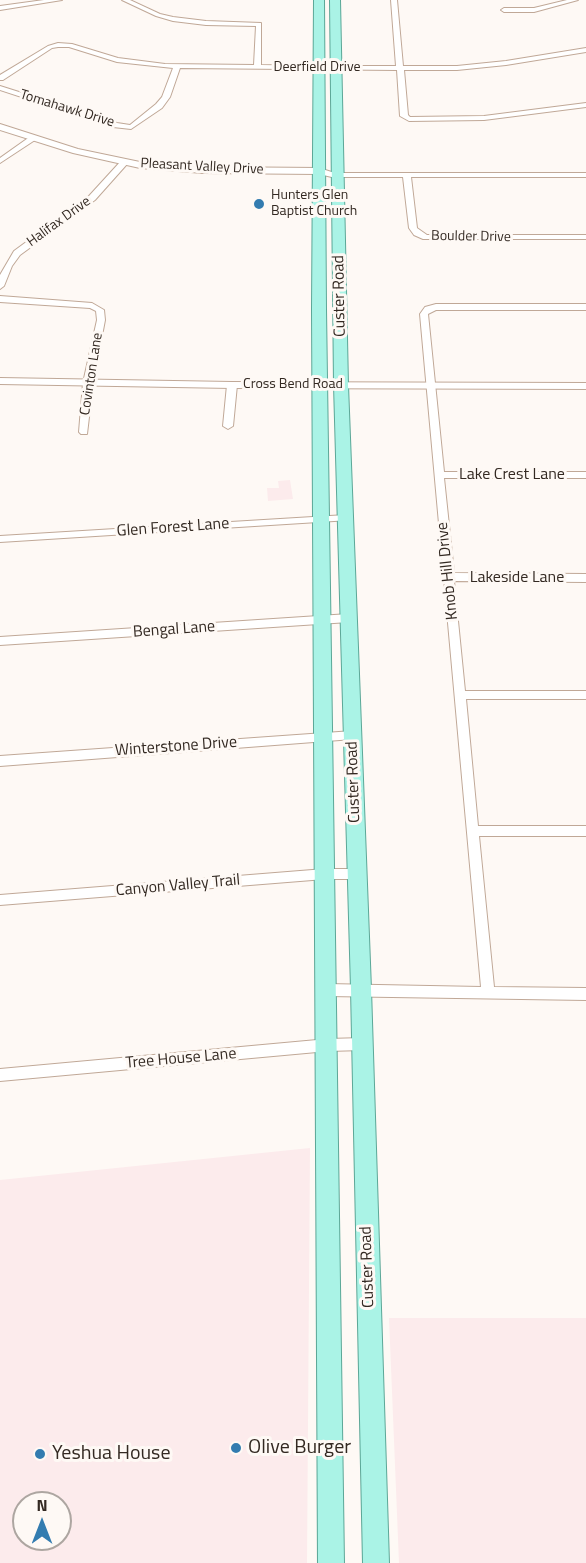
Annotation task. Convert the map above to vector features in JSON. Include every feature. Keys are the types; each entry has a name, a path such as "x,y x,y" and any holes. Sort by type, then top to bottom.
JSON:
{"main road":[{"name":"Custer Road","path":"319,0 319,385 328,1045 331,1563"},
{"name":"Custer Road","path":"335,0 341,385 363,1044 376,1563"}],"street":[{"path":"0,8 60,0"},
{"path":"125,0 158,15 173,19 206,23 259,24 257,67"},
{"path":"394,0 404,116 410,119 484,118 586,105"},
{"path":"504,10 534,10 575,0"},
{"name":"Deerfield Drive","path":"0,78 50,47 70,45 117,60 177,66 319,68 482,66 586,50"},
{"name":"Tomahawk Drive","path":"0,88 124,127 135,124 159,106 166,97 177,66"},
{"name":"Pleasant Valley Drive","path":"0,127 121,166"},
{"name":"Pleasant Valley Drive","path":"0,136 70,159 202,174 586,175"},
{"path":"0,161 34,138"},
{"name":"Halifax Drive","path":"0,286 9,266 18,254 92,198 121,166"},
{"name":"Boulder Drive","path":"407,175 413,228 417,233 426,237 586,237"},
{"name":"Covinton Lane","path":"0,300 92,306 100,310 101,320 88,383 84,432"},
{"name":"Knob Hill Drive","path":"488,993 424,314 428,309 586,307"},
{"name":"Cross Bend Road","path":"0,381 232,385 586,386"},
{"path":"228,426 232,385"},
{"name":"Lake Crest Lane","path":"439,476 586,476"},
{"name":"Glen Forest Lane","path":"0,538 346,518"},
{"name":"Lakeside Lane","path":"448,577 586,578"},
{"name":"Bengal Lane","path":"0,641 349,618"},
{"path":"460,695 586,695"},
{"name":"Winterstone Drive","path":"0,760 353,735"},
{"path":"473,831 586,831"},
{"name":"Canyon Valley Trail","path":"0,900 326,874 357,874"},
{"path":"327,990 586,994"},
{"name":"Tree House Lane","path":"0,1075 328,1045 363,1044"}],"shaded area":[{"path":"290,480 293,499 268,501 267,488 279,488 278,481"},
{"path":"310,1148 307,1563 0,1563 0,1180"},
{"path":"389,1318 586,1318 586,1563 399,1563"}],"place":[{"name":"Hunters Glen Baptist Church","path":"259,204"},
{"name":"Olive Burger","path":"236,1448"},
{"name":"Yeshua House","path":"40,1454"}]}
